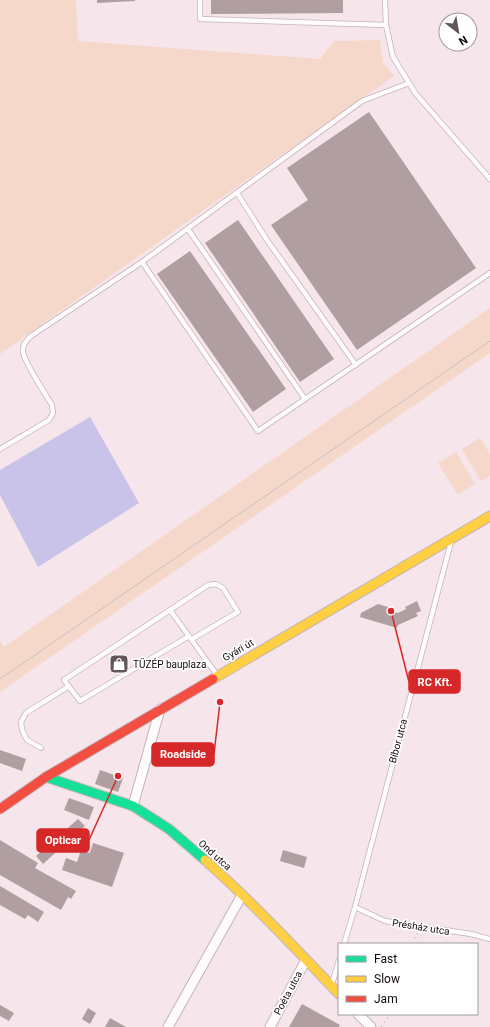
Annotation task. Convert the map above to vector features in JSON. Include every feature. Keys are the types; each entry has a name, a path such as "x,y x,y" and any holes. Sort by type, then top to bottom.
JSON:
{"street":[{"name":"Gyári út","path":"0,808 46,777 216,675 490,516"},
{"path":"133,806 160,709"},
{"name":"Ond utca","path":"46,777 133,806 170,829 272,924 338,993"},
{"path":"168,1027 242,895"},
{"name":"Poéta utca","path":"270,1027 306,960"},
{"path":"359,1015 371,1027"}],"lane":[{"path":"200,0 200,19 386,25"},
{"path":"385,0 386,25 393,57 416,94 490,178"},
{"path":"0,449 49,420 53,414 52,405 26,362 23,353 24,344 31,336 142,262 362,101 409,83"},
{"path":"237,193 267,240 356,365"},
{"path":"188,229 305,399"},
{"path":"142,262 258,431 490,274"},
{"name":"Bíbor utca","path":"344,943 452,539"},
{"path":"216,584 223,588 238,612 190,637 80,701 64,680 170,610 208,585 216,584"},
{"path":"170,610 216,675"},
{"path":"41,748 26,740 21,722 26,713 69,686"},
{"name":"Présház utca","path":"355,906 385,921 471,934 490,939"},
{"path":"331,986 338,963"}],"path":[{"path":"414,943 419,927"},
{"path":"382,1027 390,1015"}],"shaded area":[{"path":"0,0 76,0 78,41 320,59 334,41 380,40 383,63 394,76 0,354"},
{"path":"490,308 490,353 0,692 0,640 4,647"},
{"path":"90,417 139,503 38,567 0,495 0,470"},
{"path":"480,438 490,454 490,476 481,481 462,449"},
{"path":"456,452 475,484 458,495 438,463"}],"building":[{"path":"97,0 135,0 135,1 97,3"},
{"path":"211,0 343,0 343,13 211,14"},
{"path":"369,112 476,268 357,350 271,225 308,200 287,168"},
{"path":"238,220 334,359 300,382 205,243"},
{"path":"190,251 286,389 253,412 157,274"},
{"path":"417,601 421,611 416,613 418,616 398,625 397,628 360,617 361,613 378,604 395,609 394,612 398,613 406,609 405,607"},
{"path":"0,750 26,759 22,771 0,763"},
{"path":"100,770 123,778 118,792 95,784"},
{"path":"69,798 94,807 89,820 64,810"},
{"path":"78,819 85,826 43,864 36,856"},
{"path":"0,840 38,863 35,868 76,891 71,899 68,897 61,910 0,875"},
{"path":"93,843 124,853 112,887 62,870 66,858 77,862 81,850 90,853"},
{"path":"283,850 307,857 304,868 280,861"},
{"path":"0,886 44,912 38,922 28,915 25,919 0,905"},
{"path":"302,1004 340,1025 339,1027 289,1027"},
{"path":"0,1005 14,1013 9,1021 0,1016"},
{"path":"88,1008 96,1013 90,1024 82,1019"},
{"path":"110,1018 126,1027 105,1027"}],"tram line":[{"path":"0,679 490,341"}],"traffic: fast":[{"path":"46,777 133,806 169,829 205,860"}],"traffic: slow":[{"path":"213,679 490,516"},
{"path":"205,860 290,942 338,993"}],"traffic: jam":[{"path":"0,809 46,777 213,679"}],"place":[{"name":"RC Kft.","path":"391,611"},
{"name":"TÜZÉP bauplaza","path":"119,664"},
{"name":"Roadside","path":"220,702"},
{"name":"Opticar","path":"118,776"}]}
